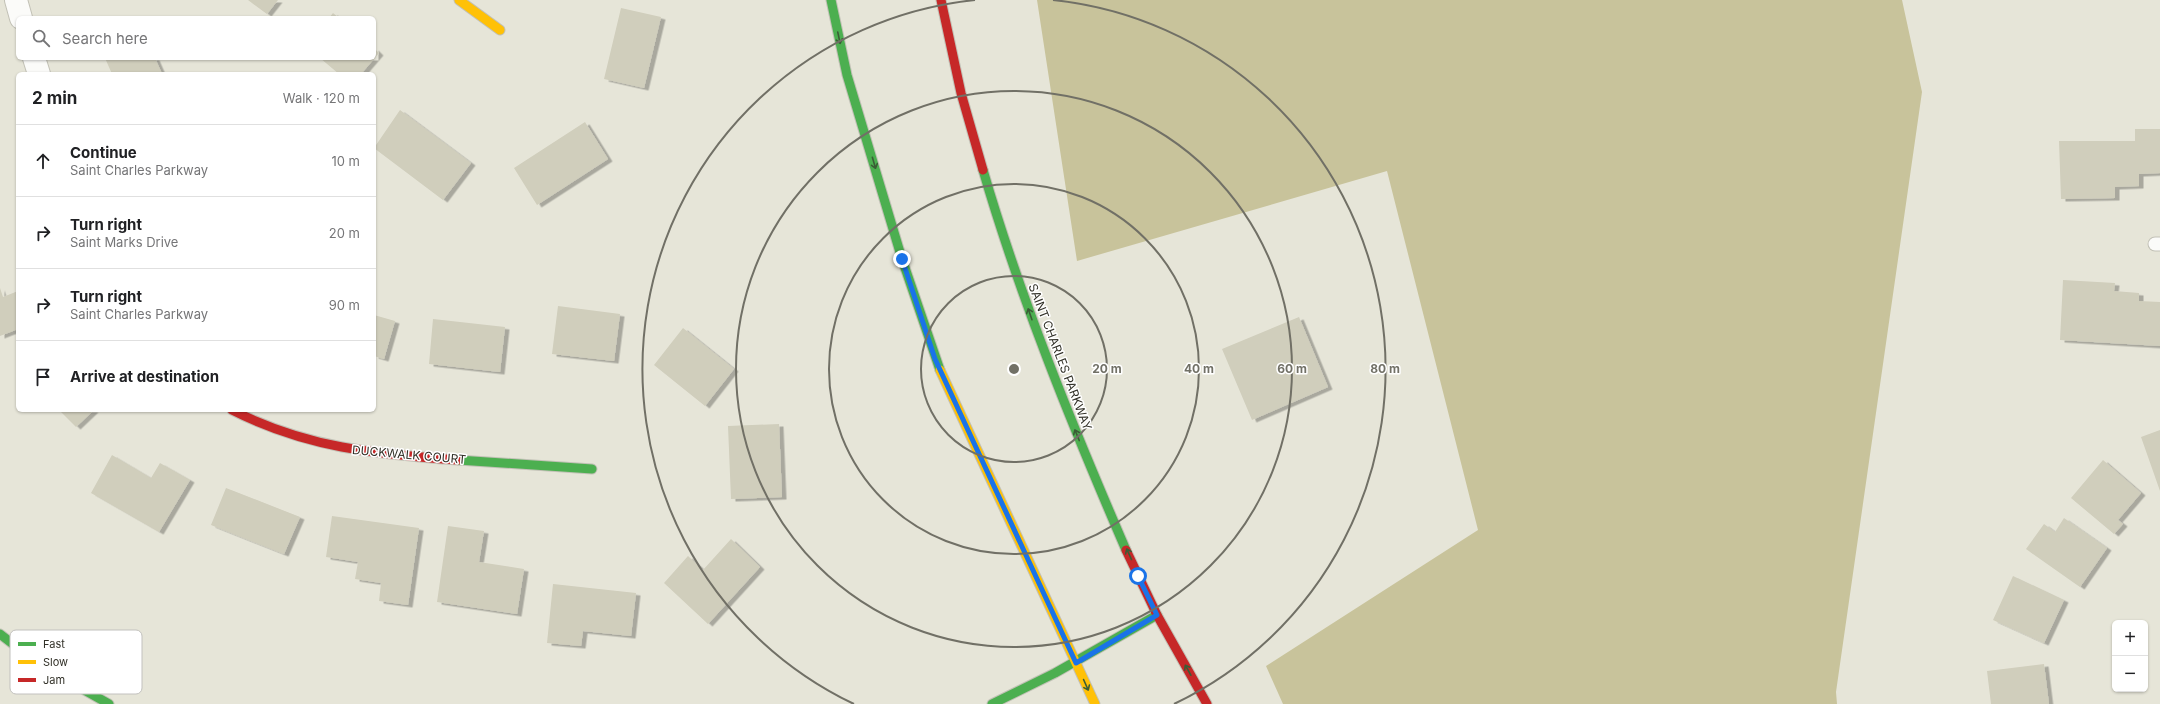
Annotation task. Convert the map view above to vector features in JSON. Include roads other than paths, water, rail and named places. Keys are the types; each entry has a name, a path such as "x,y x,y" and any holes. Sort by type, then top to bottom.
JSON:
{"main road":[{"path":"459,0 500,30"},
{"path":"831,0 848,74 902,259 935,359 1095,704"},
{"name":"SAINT CHARLES PARKWAY","path":"941,0 961,92 997,217 1036,332 1080,444 1157,615 1207,704"},
{"name":"DUCKWALK COURT","path":"236,412 282,433 333,448 400,456 592,469"},
{"path":"992,704 1036,684 1076,663 1157,615"},
{"path":"0,634 10,642"},
{"path":"91,694 109,704"}],"street":[{"path":"16,0 20,16"},
{"path":"35,60 38,72"}]}
